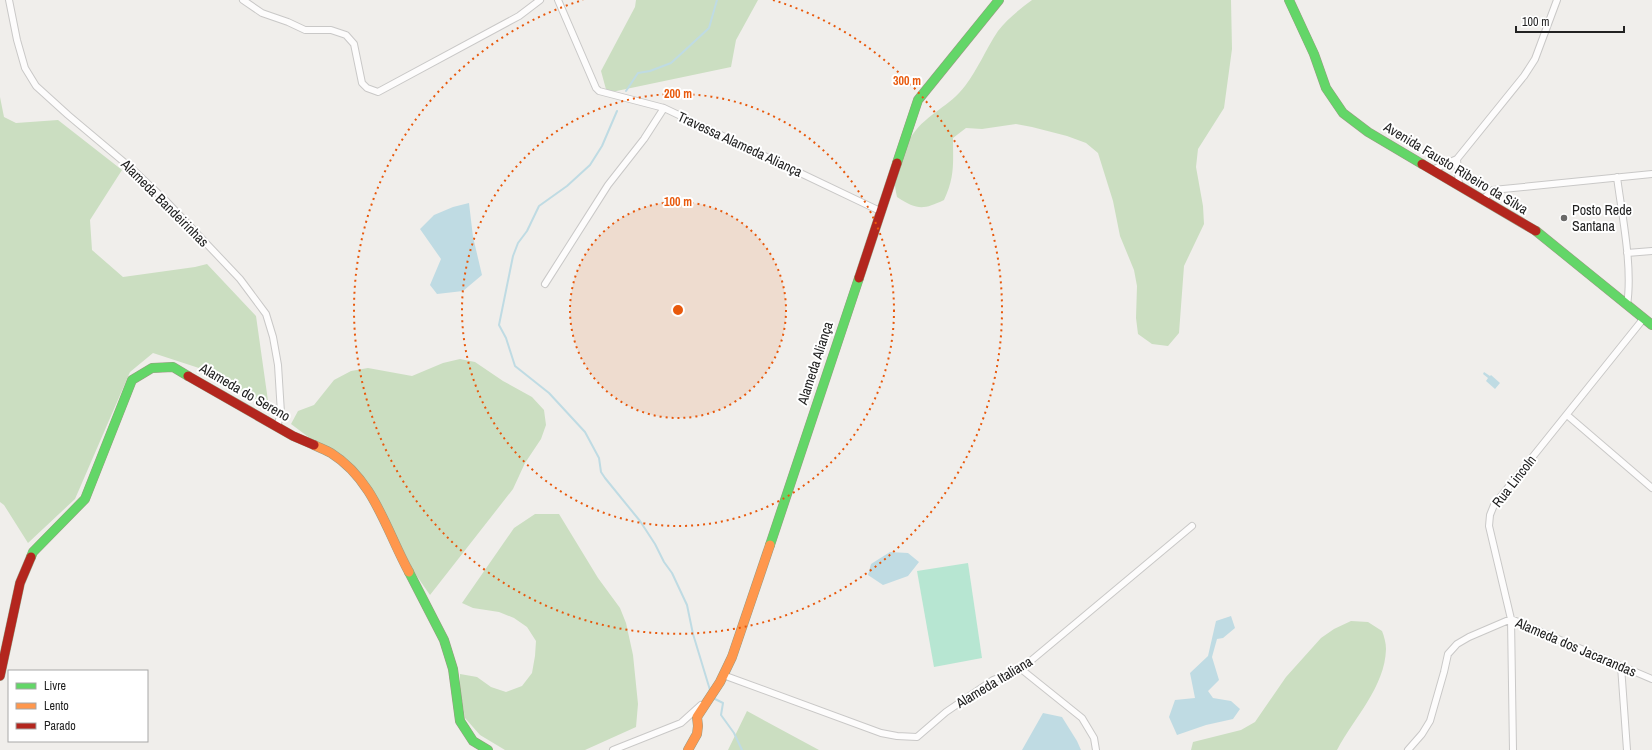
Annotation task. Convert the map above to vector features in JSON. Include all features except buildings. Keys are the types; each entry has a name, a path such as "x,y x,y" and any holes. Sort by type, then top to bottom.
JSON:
{"street":[{"name":"Alameda Bandeirinhas","path":"9,0 17,40 25,68 36,86 131,168 167,202 240,279 266,314 273,337 278,365 281,413 277,427"},
{"path":"243,0 262,13 288,22 304,30 331,30 346,36 354,44 362,83 368,88 378,92 519,16 540,0"},
{"name":"Travessa Alameda Aliança","path":"558,0 596,88 603,93 664,108 880,211"},
{"name":"Alameda Aliança","path":"688,750 696,737 699,725 697,716 710,699 722,678 744,623 918,100 999,0"},
{"name":"Avenida Fausto Ribeiro da Silva","path":"1289,0 1314,54 1326,88 1343,113 1368,132 1534,230 1652,325"},
{"path":"1432,170 1457,159 1524,76 1535,59 1556,0"},
{"path":"545,284 608,185 644,139 664,108"},
{"path":"1457,159 1459,186"},
{"path":"1482,200 1493,190 1652,174"},
{"path":"1617,178 1626,253 1629,292 1627,305"},
{"path":"1626,253 1652,252"},
{"name":"Rua Lincoln","path":"1513,750 1511,619 1489,526 1490,514 1494,505 1644,318"},
{"name":"Alameda do Sereno","path":"0,676 20,583 33,552 85,499 132,380 152,368 173,367 277,427 331,453 359,477 372,494 390,536 438,625 448,650 453,669 460,721 473,741 488,750"},
{"path":"1567,415 1652,488"},
{"name":"Alameda Italiana","path":"722,678 881,733 897,736 917,737 946,712 993,680 1021,669 1192,526"},
{"name":"Alameda dos Jacarandas","path":"1408,750 1422,734 1430,721 1448,654 1458,644 1469,637 1511,619 1652,679"},
{"path":"1621,666 1627,750"},
{"path":"1021,669 1082,718 1094,738 1096,750"},
{"path":"613,750 680,723 710,699"}],"green space":[{"path":"636,0 758,0 736,40 731,67 607,93 601,71 635,7"},
{"path":"1032,0 1231,0 1232,49 1224,108 1198,149 1196,167 1203,206 1204,224 1184,266 1179,333 1168,346 1152,344 1138,334 1136,318 1137,286 1134,270 1120,236 1113,201 1098,153 1086,143 1067,136 1016,124 982,129 966,128 953,138 952,177 944,200 931,206 920,207 910,204 897,197 895,186 896,176 906,147 913,134 925,121 959,93 974,73 998,31 1010,18"},
{"path":"0,97 4,117 16,123 58,120 122,170 90,220 92,250 123,277 207,264 256,316 269,408 205,370 153,353 130,372 75,499 28,543 4,505 0,502"},
{"path":"460,359 475,362 503,381 532,397 544,410 546,425 541,439 525,463 513,489 430,595 414,572 373,490 348,462 311,439 291,424 298,411 314,405 334,380 351,371 368,368 412,376 443,363"},
{"path":"535,514 559,514 598,578 620,608 626,623 633,655 638,704 636,727 585,750 505,750 480,735 465,718 460,689 460,674 477,677 491,687 506,692 522,686 532,673 536,641 527,627 514,618 499,612 473,608 462,603 514,528"},
{"path":"968,563 982,658 934,667 917,571"},
{"path":"1351,621 1368,622 1382,631 1386,649 1384,663 1375,689 1337,750 1191,750 1193,742 1241,730 1255,722 1286,677 1321,638 1334,629"},
{"path":"747,711 819,750 728,750"}],"water":[{"path":"469,203 473,237 482,275 463,291 437,294 430,285 441,259 420,229 434,215 453,207"},
{"path":"1484,372 1490,376 1491,375 1500,383 1495,389 1486,381 1488,378 1483,374"},
{"path":"890,552 908,553 919,562 908,576 883,585 868,575 871,564"},
{"path":"1231,616 1235,628 1223,638 1217,639 1212,657 1219,680 1208,691 1213,698 1231,701 1240,709 1233,719 1206,725 1177,735 1169,717 1175,700 1195,698 1190,673 1208,656 1216,621"},
{"path":"1043,713 1062,717 1081,750 1022,750"}],"waterway":[{"path":"626,91 638,73 650,71 671,63 709,28 717,0"},
{"path":"617,111 602,146 590,165 567,186 539,206 527,231 518,243 513,256 499,325 506,338 515,366 549,393 585,432 599,458 601,472 640,521 672,573 687,605 693,634 710,690"},
{"path":"713,698 723,703 721,715 734,733 742,750"}],"traffic: fast":[{"path":"897,163 918,100 999,0"},
{"path":"1289,0 1314,54 1326,88 1343,113 1368,132 1422,164"},
{"path":"1536,231 1652,325"},
{"path":"770,545 859,278"},
{"path":"31,557 33,552 85,499 132,380 152,368 173,367 188,376"},
{"path":"409,572 444,640 453,669 460,721 473,741 488,750"}],"traffic: slow":[{"path":"314,445 331,453 346,464 369,491 409,572"},
{"path":"688,750 697,734 697,717 720,682 732,657 770,545"}],"traffic: jam":[{"path":"859,278 897,163"},
{"path":"1422,164 1536,231"},
{"path":"188,376 293,436 314,445"},
{"path":"0,676 20,583 31,557"}],"place":[{"name":"Posto Rede Santana","path":"1564,218"}]}
